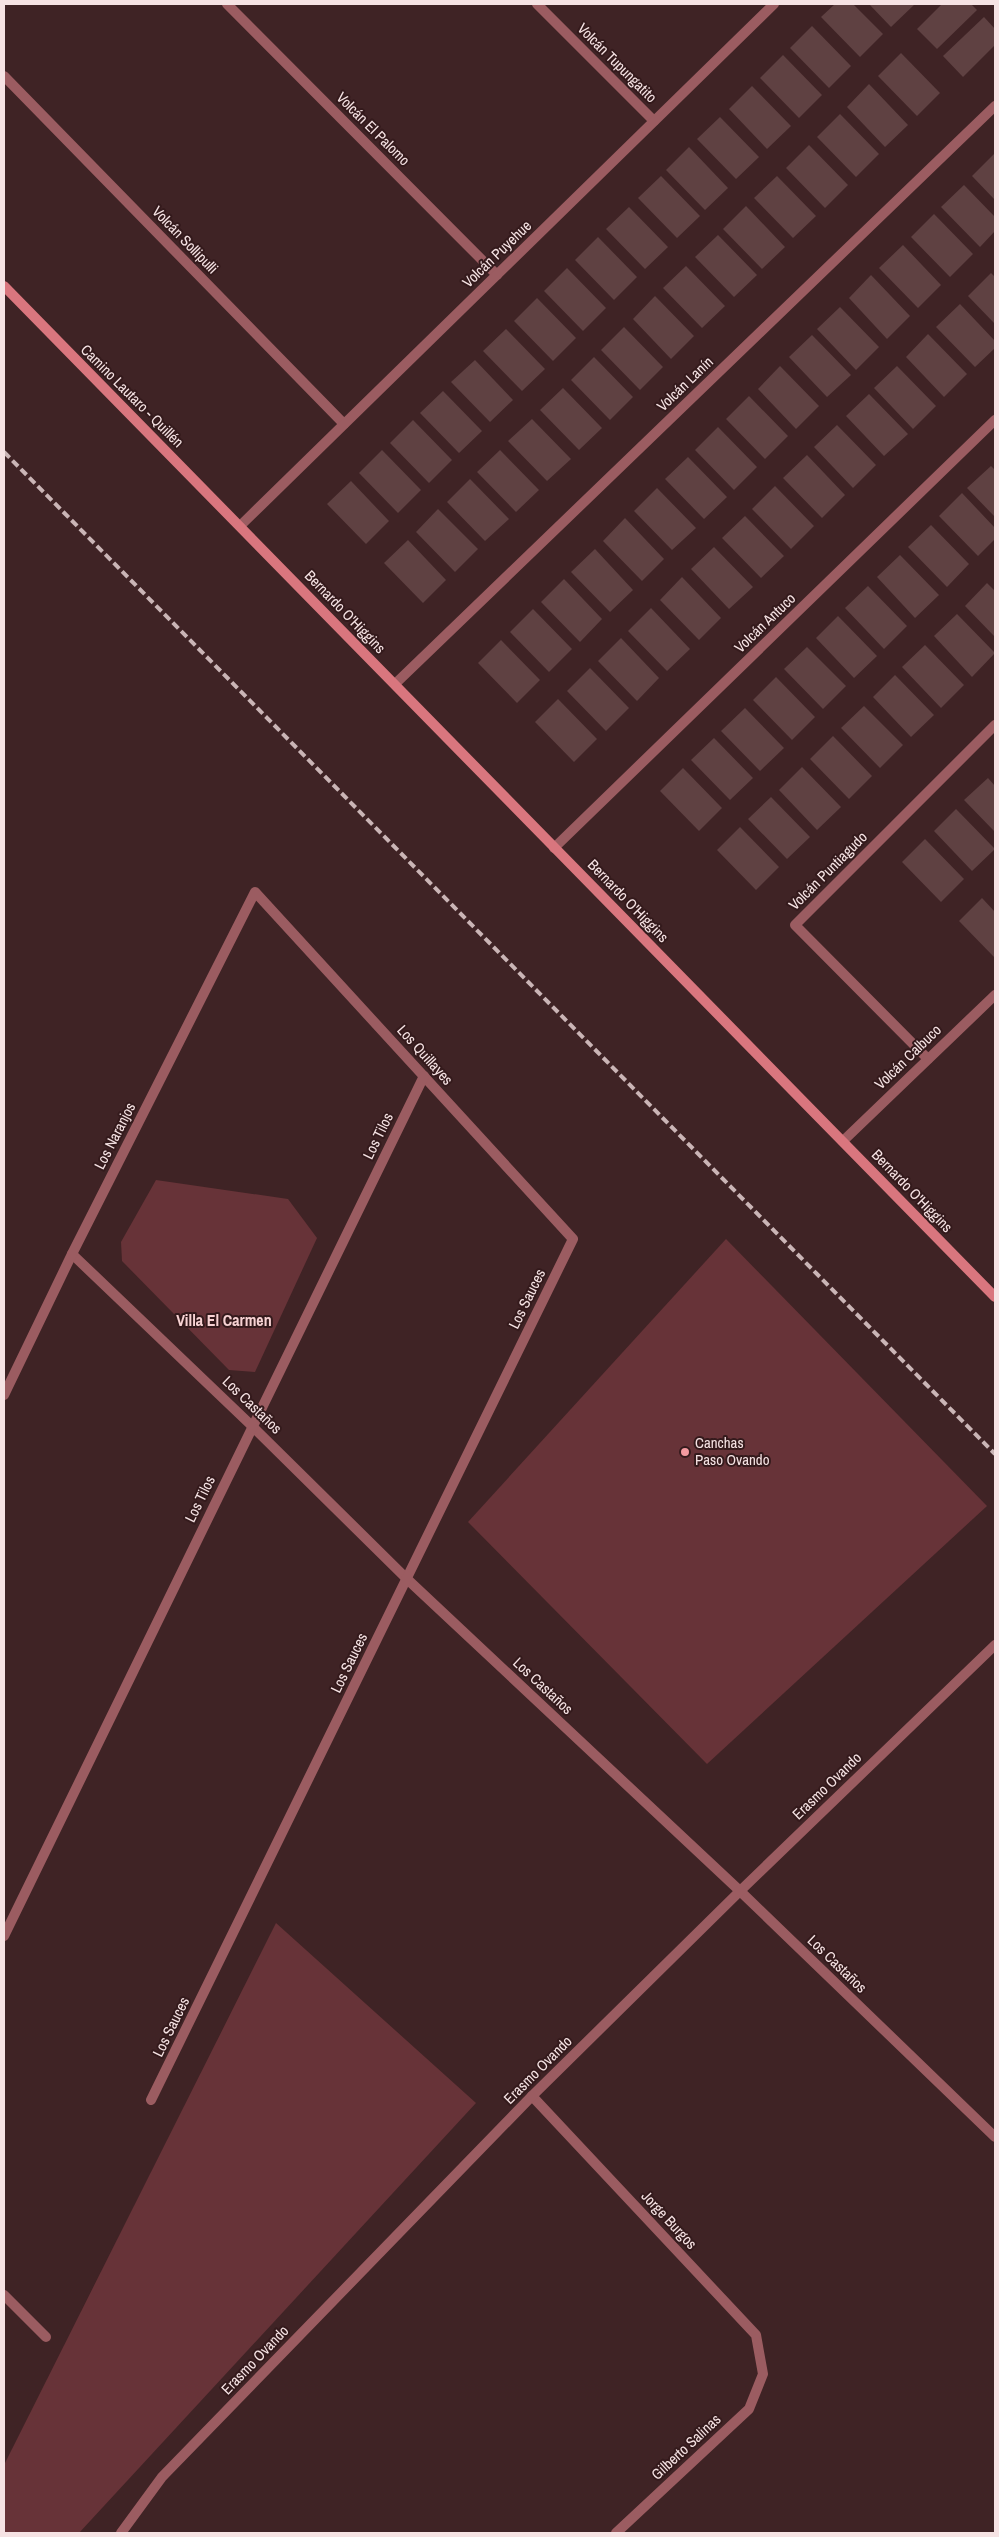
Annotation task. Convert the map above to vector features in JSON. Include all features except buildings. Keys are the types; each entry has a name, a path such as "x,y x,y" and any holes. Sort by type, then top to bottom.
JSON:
{"main road":[{"name":"Camino Lautaro - Quillén","path":"4,286 240,526"},
{"name":"Bernardo O'Higgins","path":"240,526 995,1297"}],"street":[{"name":"Volcán El Palomo","path":"228,4 497,275"},
{"name":"Volcán Tupungatito","path":"537,4 654,121"},
{"name":"Volcán Puyehue","path":"240,526 774,4"},
{"name":"Volcán Sollipulli","path":"4,76 344,424"},
{"name":"Volcán Lanín","path":"395,684 995,106"},
{"name":"Volcán Antuco","path":"554,848 995,420"},
{"name":"Volcán Puntiagudo","path":"928,1059 795,925 995,725"},
{"name":"Los Quillayes","path":"255,892 573,1239"},
{"name":"Los Naranjos","path":"4,1395 72,1254 255,892"},
{"name":"Volcán Calbuco","path":"843,1141 995,995"},
{"name":"Los Tilos","path":"4,1936 424,1076"},
{"name":"Los Sauces","path":"151,2100 573,1239"},
{"name":"Los Castaños","path":"72,1254 252,1426 407,1579 740,1891 995,2138"},
{"name":"Erasmo Ovando","path":"121,2533 162,2477 532,2096 740,1891 995,1645"},
{"name":"Jorge Burgos","path":"532,2096 756,2335 763,2374"},
{"path":"4,2295 46,2337"},
{"name":"Gilberto Salinas","path":"616,2533 749,2409 763,2374"}],"shaded area":[{"path":"156,1180 288,1199 317,1238 255,1372 229,1370 122,1261 121,1242"},
{"path":"726,1239 987,1506 707,1764 468,1522"},
{"path":"276,1923 476,2103 79,2533 4,2533 4,2465"}],"railway":[{"path":"4,452 995,1454"}],"place":[{"name":"Canchas Paso Ovando","path":"685,1452"}],"district":[{"name":"Villa El Carmen","path":"224,1320"}]}
